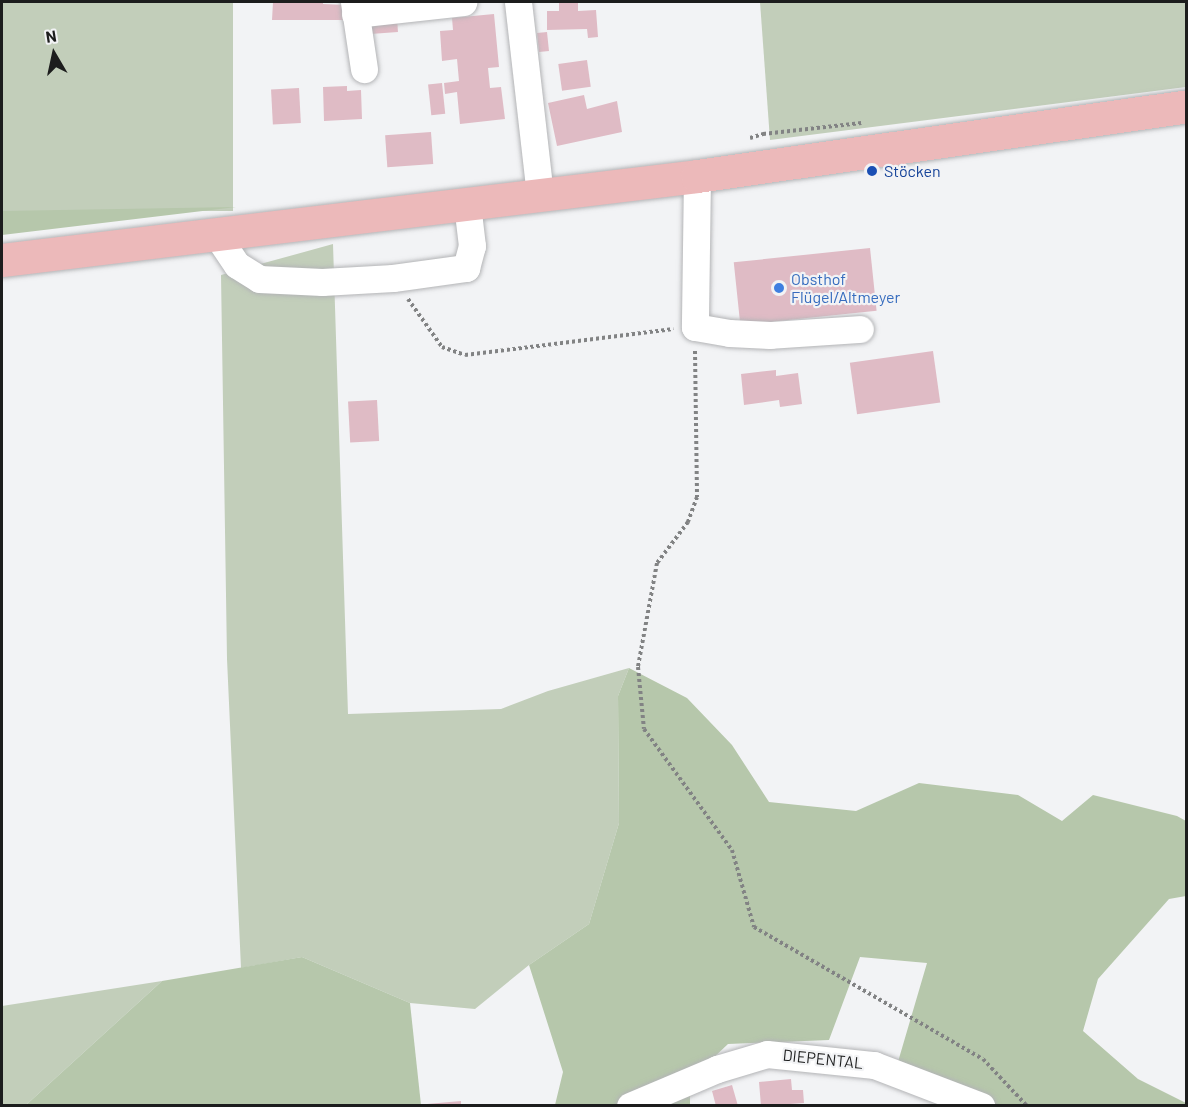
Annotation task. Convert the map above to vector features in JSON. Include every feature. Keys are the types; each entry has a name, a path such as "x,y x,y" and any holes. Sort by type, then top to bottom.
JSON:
{"main road":[{"path":"2,261 697,176 1186,106"}],"street":[{"path":"364,69 354,8 462,2"},
{"path":"518,2 540,195"},
{"path":"697,176 695,327 729,333 770,335 860,329"},
{"path":"216,234 237,265 259,279 322,282 393,278 466,268 471,246 467,204"},
{"name":"DIEPENTAL","path":"630,1106 717,1069 767,1054 874,1065 981,1106"}],"path":[{"path":"393,278 441,346 465,355 695,327 697,497 688,522 657,563 638,667 644,729 732,850 754,927 983,1059 1027,1106"}],"green space":[{"path":"2,2 233,2 233,211 2,211"},
{"path":"760,2 1186,2 1186,87 770,140"},
{"path":"236,207 2,235 2,211"},
{"path":"333,244 348,714 501,709 548,691 629,668 618,696 619,823 589,924 529,965 475,1009 410,1003 302,957 241,968 227,659 221,275"},
{"path":"629,668 687,698 732,745 769,802 856,811 919,783 1018,795 1062,821 1093,795 1177,816 1186,821 1186,896 1169,899 1098,979 1083,1031 1138,1079 1186,1105 995,1105 972,1091 895,1072 927,963 860,957 829,1040 728,1044 690,1080 690,1105 555,1105 563,1072 529,965 589,924 619,823 618,696"},
{"path":"302,957 410,1003 421,1105 26,1105 162,981"},
{"path":"162,981 26,1105 2,1106 2,1006"}],"building":[{"path":"273,2 323,2 323,4 345,5 345,20 272,20"},
{"path":"578,2 578,11 596,10 598,37 588,38 587,29 547,30 547,11 559,11 559,3"},
{"path":"494,14 499,67 488,68 490,88 501,87 505,119 460,124 457,92 445,94 444,83 459,81 457,59 442,61 440,31 453,30 452,18"},
{"path":"397,18 398,32 367,34 366,20"},
{"path":"547,32 549,51 539,52 537,33"},
{"path":"587,60 591,87 562,91 558,64"},
{"path":"442,83 445,114 431,115 428,84"},
{"path":"347,86 347,91 361,90 362,119 324,121 323,87"},
{"path":"299,88 301,123 273,124 271,89"},
{"path":"584,95 587,109 617,101 622,132 557,146 548,103"},
{"path":"431,132 433,164 387,167 385,135"},
{"path":"870,248 877,311 740,325 734,262"},
{"path":"933,351 940,402 857,414 850,363"},
{"path":"776,370 776,376 798,373 802,404 780,407 779,400 744,405 741,374"},
{"path":"377,400 379,441 350,442 348,402"},
{"path":"791,1079 792,1090 803,1090 804,1103 761,1106 759,1082"},
{"path":"732,1085 738,1106 716,1106 712,1091"},
{"path":"461,1101 461,1106 427,1106 427,1104"}],"place":[{"name":"Stöcken","path":"872,171"},
{"name":"Obsthof Flügel/Altmeyer","path":"779,288"}]}
